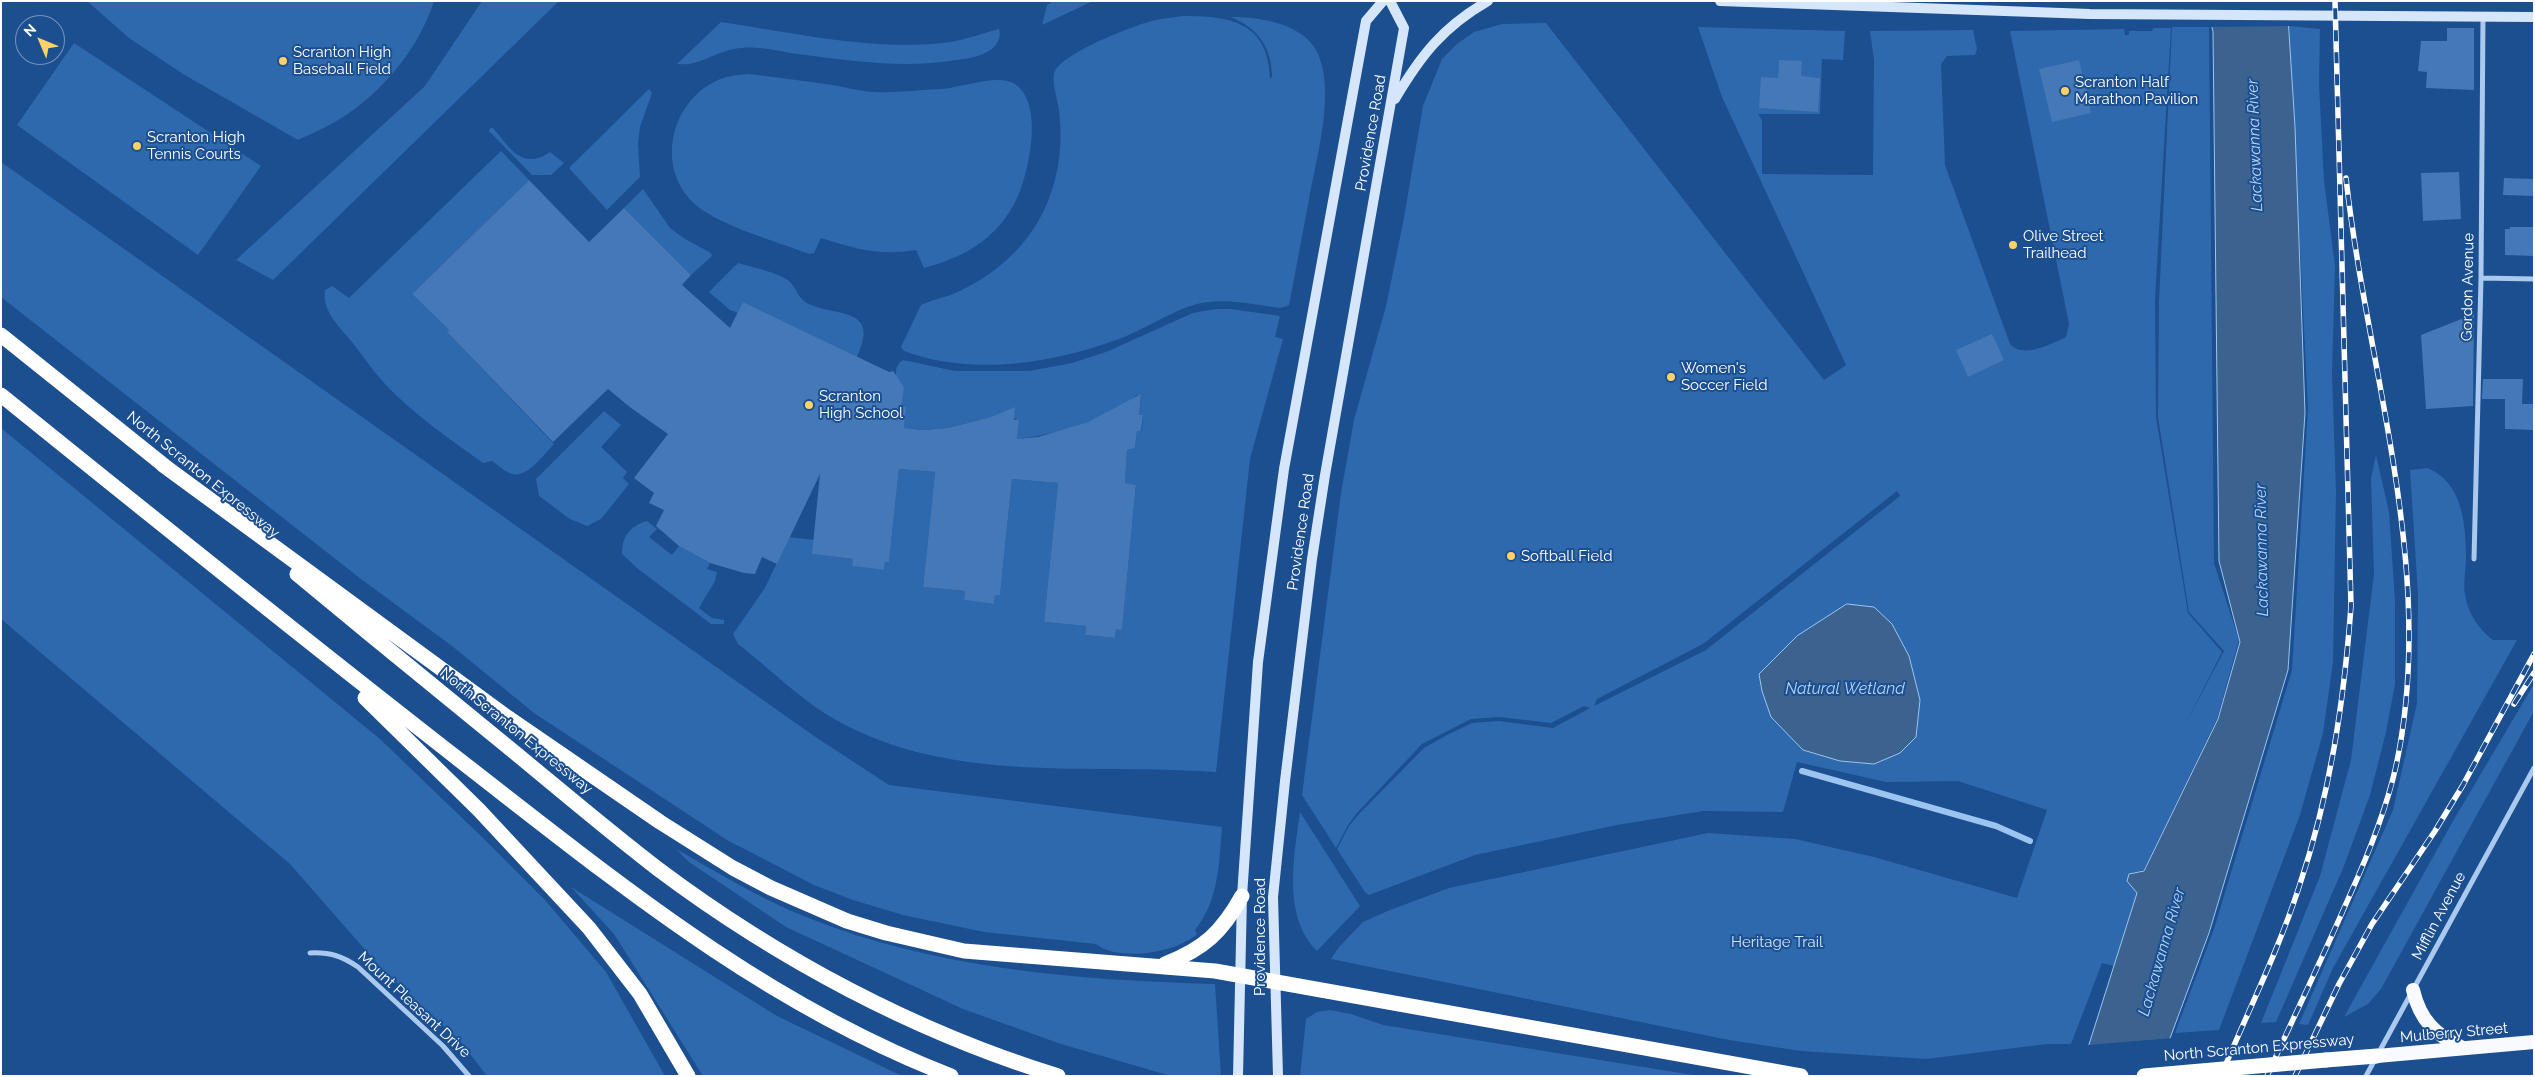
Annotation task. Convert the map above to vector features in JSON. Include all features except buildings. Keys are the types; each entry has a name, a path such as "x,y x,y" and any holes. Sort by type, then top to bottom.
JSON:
{"highway":[{"name":"North Scranton Expressway","path":"1,335 616,835 704,901 798,960 894,1012 996,1054 1058,1076"},
{"path":"1,395 308,643 638,899 684,932 731,963 829,1020 879,1045 951,1076"},
{"path":"163,465 562,756 690,842 771,888 847,921 932,945 1003,955 1195,968 1801,1076"},
{"path":"308,643 466,796 589,928 640,994 688,1076"},
{"path":"1159,966 1183,957 1206,944 1229,918 1242,896"},
{"path":"2413,990 2423,1018 2433,1030 2446,1040 2464,1048"},
{"name":"Mulberry Street","path":"2377,1056 2534,1042"},
{"name":"North Scranton Expressway","path":"2144,1076 2377,1056"}],"main road":[{"name":"Providence Road","path":"1238,1076 1242,896 1258,662 1281,488 1366,21 1383,1"},
{"name":"Providence Road","path":"1278,1076 1274,982 1273,897 1275,859 1312,559 1404,28 1390,1"},
{"path":"1392,104 1414,68 1438,37 1470,11 1488,1"},
{"path":"1720,1 2019,12 2534,17"}],"street":[{"name":"Gordon Avenue","path":"2474,559 2481,278 2483,16"},
{"path":"2481,278 2534,279"},
{"name":"Mifflin Avenue","path":"2366,1076 2534,768"},
{"name":"Mount Pleasant Drive","path":"310,953 326,952 343,956 358,967 443,1046 469,1076"}],"green space":[{"name":"Scranton High Baseball Field","path":"87,1 434,1 428,17 411,49 389,78 363,103 343,117 298,140 183,74 129,38"},
{"path":"482,1 559,1 273,280 236,260 425,86"},
{"path":"1054,1 1093,1 1042,25 1047,5"},
{"path":"1182,16 1199,16 1230,21 1254,33 1262,44 1268,59 1270,78 1272,77 1269,57 1262,40 1249,27 1231,17 1266,20 1300,33 1316,50 1322,66 1325,84 1323,124 1289,305 1281,308 1228,301 1197,304 1124,337 1098,346 1071,354 1015,364 986,365 958,363 931,359 904,351 901,347 921,305 960,291 993,271 1012,255 1036,225 1049,198 1057,170 1060,126 1054,88 1054,74 1058,67 1080,51 1123,31 1150,22"},
{"path":"721,22 836,40 894,45 951,42 999,29 1000,33 999,40 995,46 978,56 937,63 878,63 763,48 749,48 725,51 693,63 677,64"},
{"name":"Heritage Trail","path":"1546,23 1824,380 1846,365 1722,97 1698,27 1845,31 1843,60 1822,59 1820,114 1758,114 1762,120 1762,174 1873,175 1874,60 1870,31 1973,30 1977,49 1975,55 1947,56 1941,64 1945,165 2010,344 2022,350 2037,349 2066,337 2069,324 2010,31 2124,29 2125,35 2129,35 2129,31 2152,31 2153,28 2171,28 2155,299 2156,417 2188,613 2222,652 2183,729 2224,651 2189,612 2158,417 2159,301 2172,27 2209,27 2214,563 2239,640 2217,719 2144,870 2129,874 2127,881 2137,893 2114,966 2102,963 2071,1044 2047,1044 1926,1059 1801,1051 1729,1040 1331,959 1339,947 1363,922 1449,888 1708,833 1795,839 1874,857 2017,898 2047,810 1958,781 1886,782 1797,762 1783,812 1703,811 1617,825 1475,855 1369,895 1365,892 1337,849 1349,826 1359,814 1424,748 1472,723 1499,721 1553,728 1590,708 1584,706 1551,723 1499,717 1471,719 1422,744 1357,813 1348,825 1336,848 1302,795 1341,493 1354,420 1386,306 1403,223 1423,106 1442,59 1457,44 1474,32 1502,24","holes":["1897,491 1900,496 1706,650 1594,706 1597,699 1703,644","1797,636 1762,691 1760,673"]},
{"path":"2289,26 2320,29 2319,84 2324,181 2335,266 2332,374 2336,491 2333,662 2323,733 2300,815 2219,1030 2175,1033 2214,929 2292,670 2308,408"},
{"name":"Scranton High Tennis Courts","path":"74,43 261,166 198,255 17,125 59,65 65,65 65,56"},
{"path":"749,74 873,92 941,89 989,80 1008,81 1015,84 1024,93 1032,119 1030,151 1020,191 1004,220 982,242 955,258 924,268 916,250 879,252 821,238 814,253 809,254 735,227 697,206 684,191 676,175 672,157 673,139 678,121 687,105 700,91 720,79"},
{"path":"649,89 652,93 640,127 638,144 640,177 607,210 569,168"},
{"path":"490,128 493,128 517,155 532,159 550,152 564,163 551,175 532,175 489,131"},
{"path":"501,151 529,180 412,294 449,330 448,333 554,444 528,470 515,474 507,472 492,461 483,463 432,426 396,395 376,374 332,318 325,298 325,290 332,286 349,298"},
{"path":"1,162 814,736 889,785 1222,827 1220,854 1213,894 1203,918 1195,930 1197,934 1188,941 1176,946 1147,953 1132,954 1106,950 1096,944 984,932 903,915 853,900 814,885 727,840 534,713 452,646 361,579 1,297"},
{"path":"643,189 670,228 685,239 711,253 712,256 691,275 624,208"},
{"path":"738,263 771,272 789,281 805,302 816,307 840,312 859,321 863,328 863,340 857,357 743,302 738,313 730,310 709,292"},
{"path":"1216,309 1231,309 1280,316 1275,337 1283,339 1250,459 1216,772 1022,767 974,763 926,754 880,741 836,720 798,694 738,644 733,634 765,588 789,537 814,540 813,554 853,559 853,566 884,570 885,562 889,562 899,469 935,472 923,587 965,591 964,600 994,604 995,595 1000,595 1012,479 1058,483 1044,622 1086,626 1085,635 1115,638 1116,629 1122,629 1136,486 1125,483 1127,450 1135,448 1137,431 1142,431 1143,415 1139,415 1141,396 1137,395 1113,411 1081,424 1046,434 1017,439 1018,419 991,417 948,428 923,430 904,428 905,407 901,407 896,381 896,368 903,360 955,371 1029,371 1072,363 1106,352 1193,313"},
{"path":"604,411 621,425 601,447 627,472 623,478 629,484 601,519 587,526 570,519 539,496 536,479"},
{"path":"1,428 380,739 483,838 545,900 606,972 665,1076 487,1076 461,1042 382,969 290,864 1,619"},
{"path":"2376,455 2389,512 2395,601 2395,684 2386,732 2370,795 2344,866 2276,1022 2261,1023 2320,876 2351,760 2374,574 2371,478"},
{"path":"2427,468 2439,474 2448,483 2460,505 2466,544 2464,590 2471,615 2483,631 2493,640 2517,640 2333,968 2308,1025 2299,1024 2393,810 2417,703 2418,594 2410,470"},
{"path":"647,521 657,529 649,537 672,555 679,546 710,563 707,569 717,572 715,581 699,608 712,618 724,620 724,624 711,624 637,568 622,554 625,537 628,533 636,526"},
{"path":"2534,684 2534,711 2381,989 2368,1004 2344,1017 2453,821"},
{"path":"1300,812 1360,906 1317,951 1306,937 1299,921 1295,903 1293,885 1295,847"},
{"path":"676,849 789,910 855,935 905,949 1007,969 1059,975 1215,984 1221,1076 1171,1076 1061,1044 963,1009 786,927 689,862"},
{"path":"571,887 777,1016 902,1076 703,1076 614,934"},
{"path":"1330,1010 1351,1014 1383,1025 1699,1076 1300,1076 1306,1019 1317,1012"}],"water":[{"name":"Lackawanna River","path":"2206,1 2287,1 2295,127 2305,413 2288,670 2209,933 2156,1076 2079,1076 2137,893 2127,881 2129,874 2144,871 2218,719 2240,642 2219,561 2213,32"},
{"name":"Natural Wetland","path":"1847,604 1874,607 1892,624 1909,656 1920,700 1916,737 1900,753 1874,764 1840,761 1803,750 1771,717 1762,691 1759,674 1797,636"}],"pier":[{"path":"2204,1 2289,1 2291,26 2209,27"},
{"path":"2173,1038 2159,1076 2077,1076 2088,1045"}],"waterway":[{"path":"1802,771 1996,826 2030,841"}],"railway":[{"path":"2221,1076 2282,935 2310,852 2334,748 2348,642 2351,606 2335,1"},
{"path":"2267,1076 2376,833 2396,766 2407,693 2409,619 2404,545 2395,471 2356,250 2346,178"},
{"path":"2295,1076 2339,984 2372,924 2435,831 2463,785 2534,654"},
{"path":"2514,704 2534,673"}],"place":[{"name":"Scranton High Baseball Field","path":"283,61"},
{"name":"Scranton Half Marathon Pavilion","path":"2065,91"},
{"name":"Scranton High Tennis Courts","path":"137,146"},
{"name":"Olive Street Trailhead","path":"2013,245"},
{"name":"Women's Soccer Field","path":"1671,377"},
{"name":"Scranton High School","path":"809,405"},
{"name":"Softball Field","path":"1511,556"}]}
